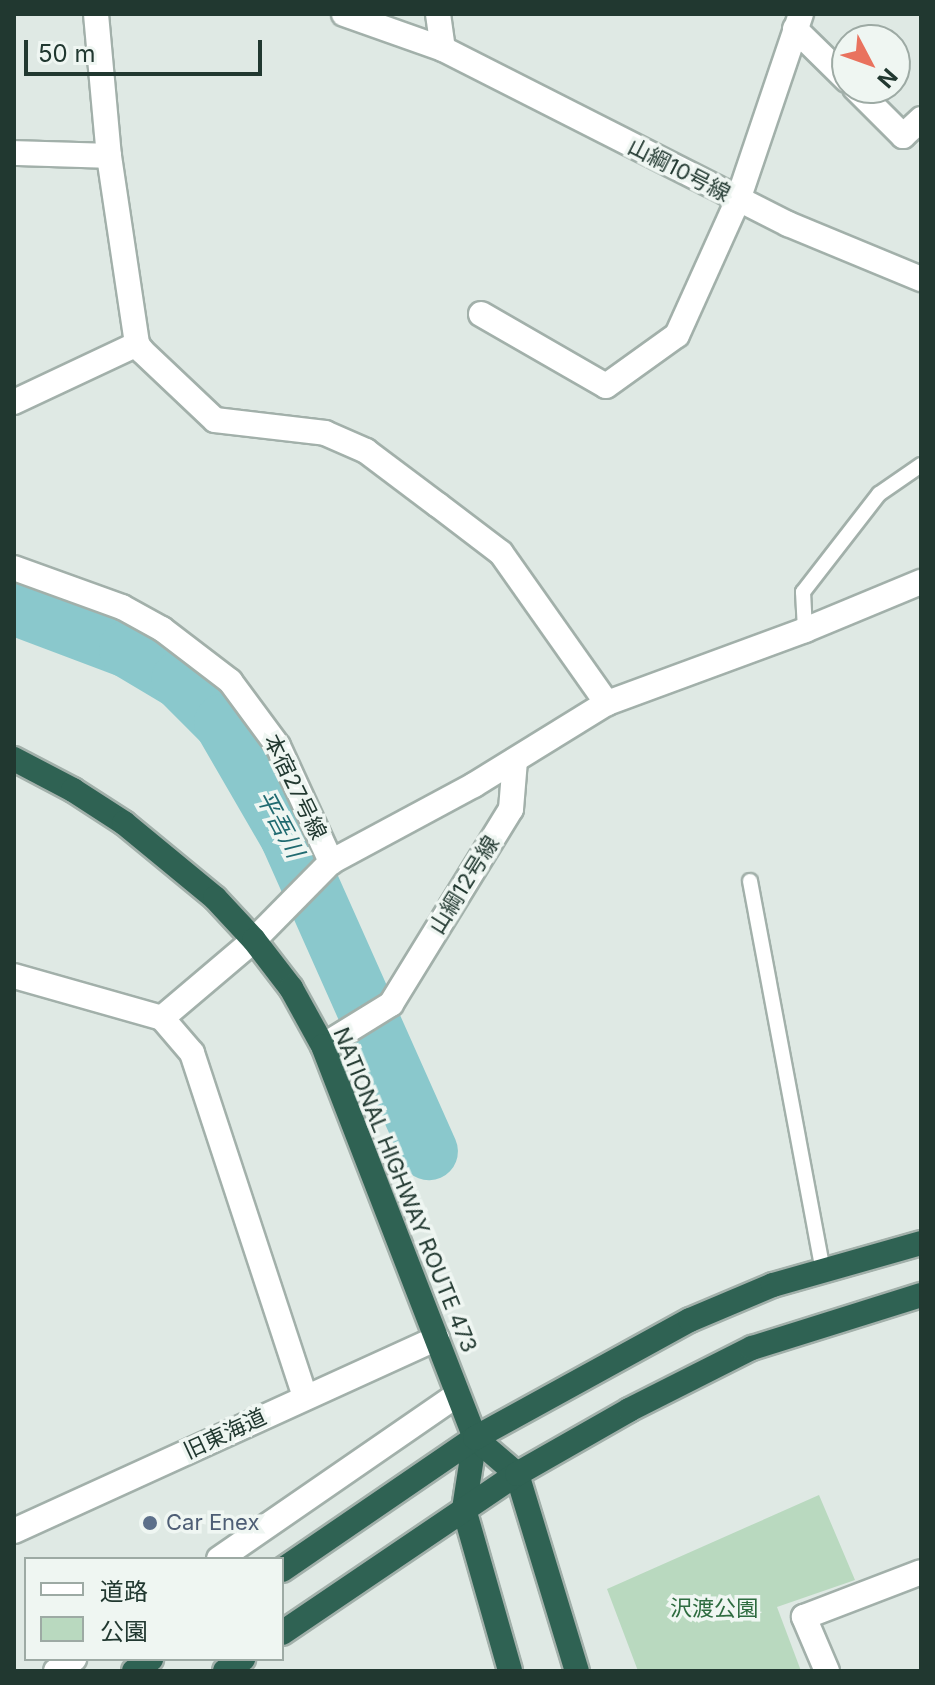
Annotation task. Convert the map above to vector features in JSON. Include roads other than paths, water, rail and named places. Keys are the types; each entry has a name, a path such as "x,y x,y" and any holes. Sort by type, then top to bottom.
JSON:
{"highway":[{"name":"NATIONAL HIGHWAY ROUTE 473","path":"14,759 73,790 134,831 215,898 254,940 291,988 323,1046 475,1438 517,1474"},
{"path":"284,1567 475,1438 690,1320 773,1285 921,1243"},
{"path":"284,1632 517,1474 629,1410 752,1348 921,1295"},
{"name":"NATIONAL HIGHWAY ROUTE 473","path":"475,1438 464,1509 510,1671"},
{"path":"517,1474 577,1671"}],"street":[{"path":"96,14 109,156 137,344 215,420 266,429 325,433 366,451 501,553 607,703"},
{"name":"山綱10号線","path":"344,14 443,49 738,200 864,258 921,279"},
{"path":"438,14 443,49"},
{"path":"798,22 831,61"},
{"path":"481,314 606,386 677,335 738,200 798,22"},
{"path":"871,104 903,136 921,119"},
{"path":"14,153 109,156"},
{"path":"14,402 137,344"},
{"name":"本宿27号線","path":"14,568 122,607 162,629 230,681 278,746 331,862"},
{"path":"162,1018 254,940 331,862 515,760 607,703 805,630 921,582"},
{"name":"山綱12号線","path":"323,1046 391,1004 511,809 515,760"},
{"path":"14,976 162,1018 192,1053 305,1397"},
{"name":"旧東海道","path":"14,1531 437,1338"},
{"path":"231,1557 458,1394"},
{"path":"827,1671 804,1617 921,1572"}],"lane":[{"path":"805,630 803,592 879,494 921,465"},
{"path":"750,881 823,1271"}],"waterway":[{"name":"平吾川","path":"14,606 128,649 180,680 223,723 289,837 429,1151"}],"place":[{"name":"Car Enex","path":"150,1523"}],"park label":[{"name":"沢渡公園","path":"714,1609"}]}
